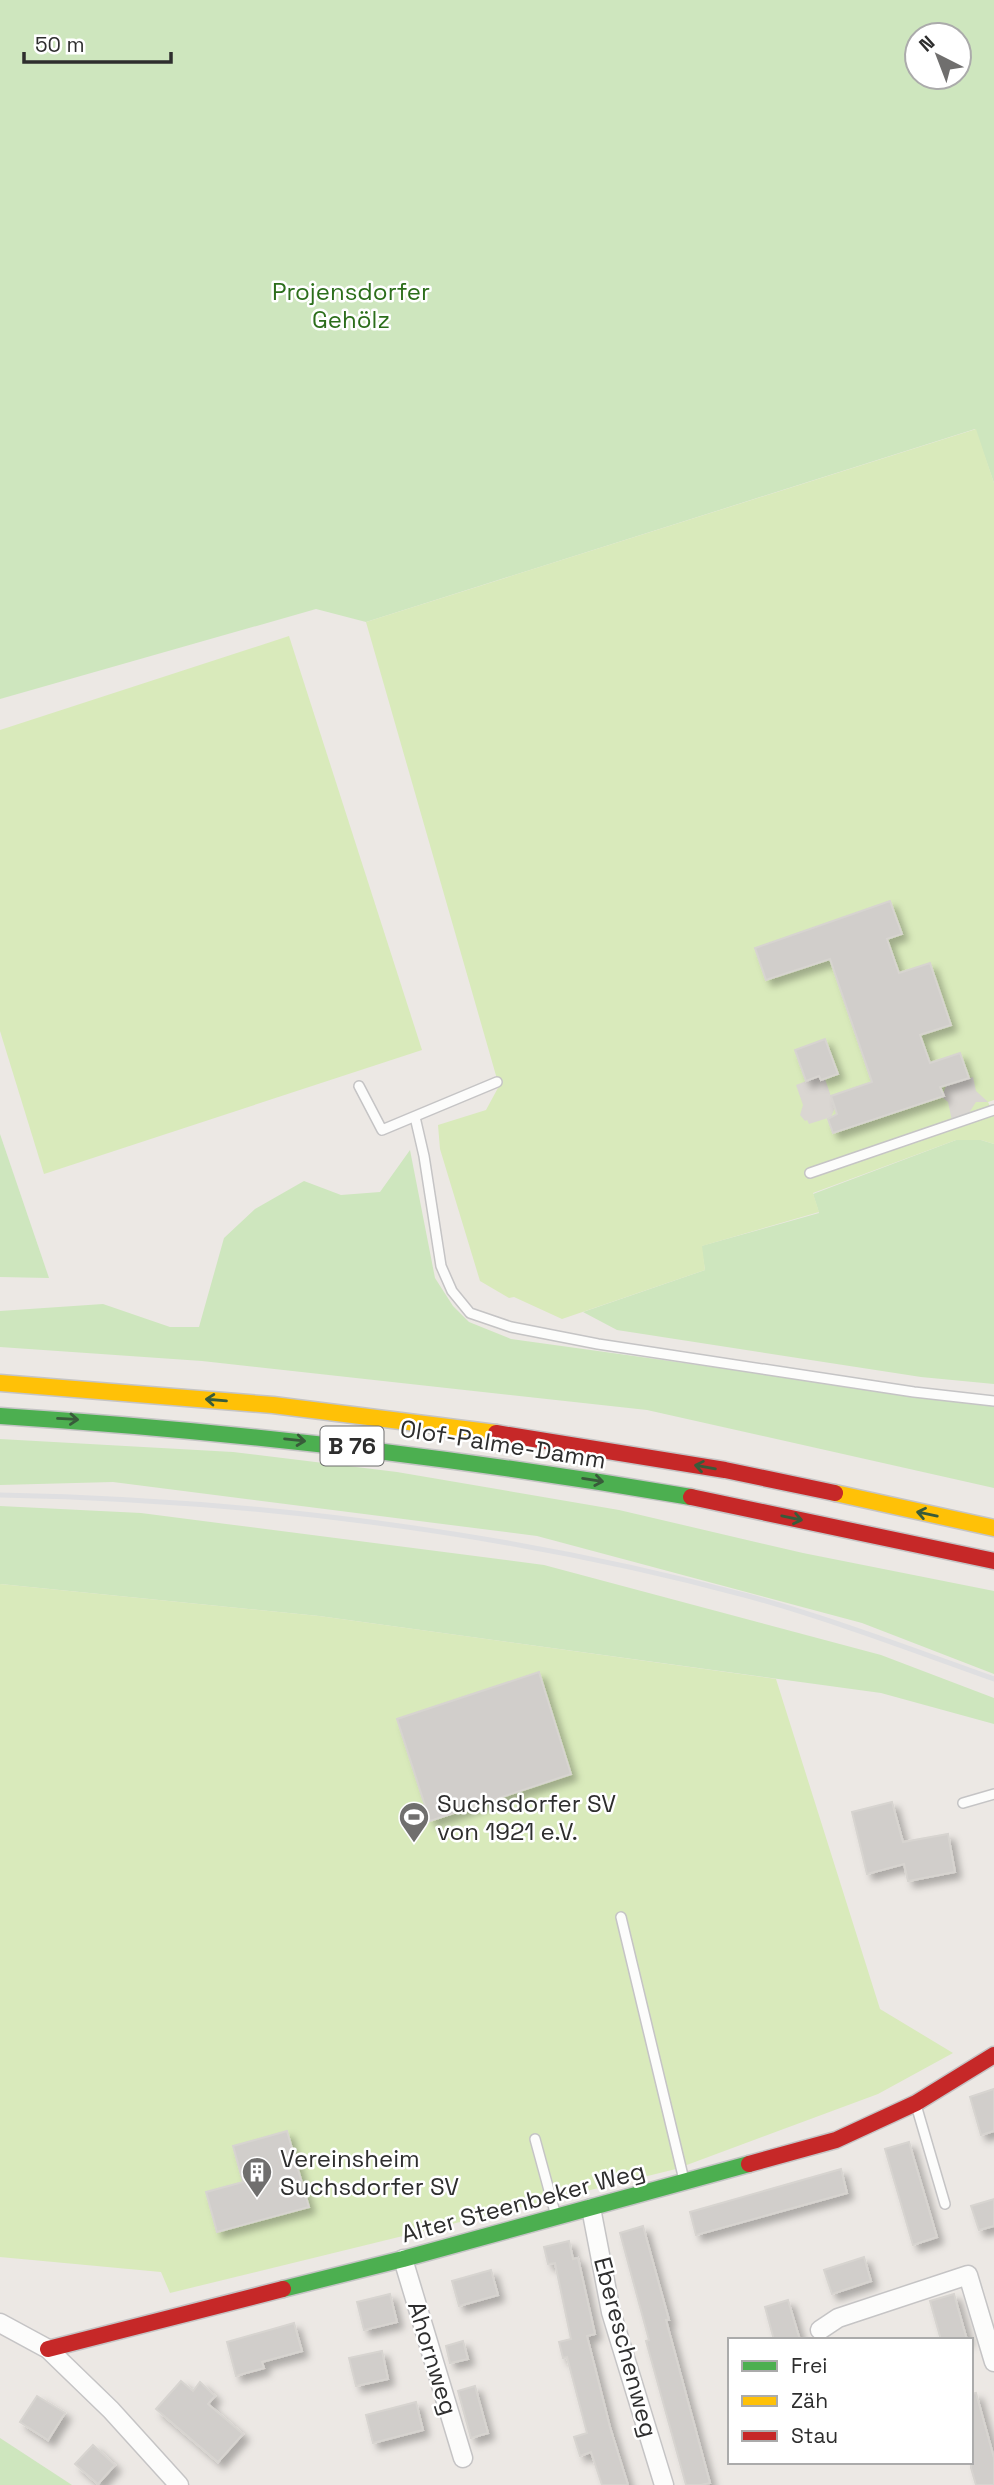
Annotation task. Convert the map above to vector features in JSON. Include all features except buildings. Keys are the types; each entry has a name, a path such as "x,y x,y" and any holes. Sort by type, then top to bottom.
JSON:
{"main road":[{"name":"Olof-Palme-Damm","path":"0,1383 236,1402 401,1419 516,1435 728,1471 994,1528"},
{"name":"Olof-Palme-Damm","path":"0,1416 239,1434 488,1463 702,1499 994,1561"},
{"name":"Alter Steenbeker Weg","path":"48,2349 403,2259 836,2140 916,2103 994,2055"}],"street":[{"name":"Ebereschenweg","path":"591,2208 611,2312 664,2485"},
{"name":"Ahornweg","path":"403,2259 463,2458"},
{"path":"820,2330 838,2318 968,2275 994,2362"},
{"path":"0,2323 48,2349 111,2410 179,2485"}],"lane":[{"path":"359,1086 382,1130 497,1082"},
{"path":"810,1173 994,1110"},
{"path":"415,1117 442,1266 452,1291 470,1313 511,1327 598,1344 914,1392 994,1401"},
{"path":"963,1803 994,1794"},
{"path":"621,1917 684,2182"},
{"path":"916,2103 946,2204"},
{"path":"536,2140 556,2218"}],"green space":[{"name":"Projensdorfer Gehölz","path":"0,0 994,0 994,483 975,429 366,622 316,609 0,699"},
{"path":"976,429 994,483 994,1100 988,1102 994,1115 994,1144 981,1140 956,1140 813,1193 819,1212 702,1246 705,1270 562,1319 514,1297 509,1298 480,1281 440,1149 438,1125 486,1110 499,1086 366,622"},
{"path":"289,636 422,1050 44,1174 0,1031 0,730"},
{"path":"0,1134 49,1278 0,1277"},
{"path":"956,1140 981,1140 994,1144 994,1384 921,1377 617,1330 583,1312 705,1270 701,1246 819,1213 813,1194"},
{"path":"410,1150 435,1278 453,1306 469,1322 511,1339 994,1406 994,1488 647,1410 202,1361 0,1347 0,1311 103,1304 170,1327 199,1327 224,1238 255,1209 304,1181 341,1195 380,1192"},
{"path":"0,1439 233,1452 397,1472 619,1510 803,1553 994,1591 994,1674 862,1623 537,1536 113,1482 0,1485"},
{"path":"0,1506 141,1513 544,1565 881,1655 994,1698 994,1724 881,1693 319,1616 0,1584"},
{"name":"Suchsdorfer SV von 1921 e.V.","path":"0,1584 319,1616 776,1679 880,2009 953,2053 878,2094 676,2169 170,2293 161,2272 0,2257"},
{"path":"0,2438 72,2485 0,2485"}],"shaded area":[{"path":"819,1076 821,1080 825,1079 835,1108 831,1117 809,1124 800,1115 803,1105 796,1085"},
{"path":"973,1077 976,1091 988,1102 976,1102 967,1116 952,1121 948,1102 942,1097 946,1086"}],"railway":[{"path":"0,1495 95,1498 283,1512 471,1537 564,1554 656,1573 779,1605 994,1679"}],"traffic: fast":[{"path":"0,1416 174,1429 433,1458 691,1497"},
{"path":"283,2289 403,2259 749,2164"}],"traffic: slow":[{"path":"0,1383 273,1405 496,1433"},
{"path":"835,1493 994,1528"}],"traffic: jam":[{"path":"496,1433 725,1470 835,1493"},
{"path":"691,1497 994,1561"},
{"path":"749,2164 836,2140 916,2103 994,2055"},
{"path":"48,2349 283,2289"}],"place":[{"name":"Suchsdorfer SV von 1921 e.V.","path":"414,1844"},
{"name":"Vereinsheim Suchsdorfer SV","path":"257,2199"}]}
